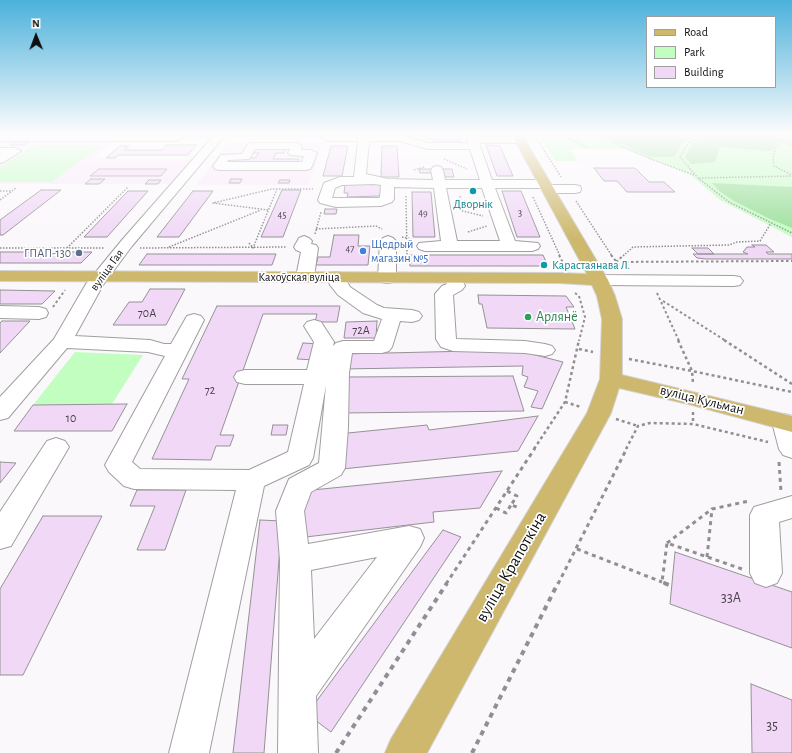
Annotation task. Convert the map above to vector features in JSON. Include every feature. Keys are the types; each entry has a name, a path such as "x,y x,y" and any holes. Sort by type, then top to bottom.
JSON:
{"main road":[{"name":"вуліца Крапоткіна","path":"405,753 599,413 611,367 612,319 606,296 599,280 536,168"},
{"name":"Кахоўская вуліца","path":"0,276 559,278 599,280"},
{"name":"вуліца Кульман","path":"611,367 694,398 788,437"}],"street":[{"name":"вуліца Гая","path":"0,412 62,342 101,276 192,168"},
{"path":"361,168 360,176 388,183 439,184 486,180 572,188"},
{"path":"440,168 439,184 449,242"},
{"path":"482,168 510,246"},
{"path":"374,180 340,181 329,186 326,197 336,203 381,202 386,199 388,183"},
{"path":"425,246 449,242 532,246"},
{"path":"387,278 388,245"},
{"path":"305,277 306,246"},
{"path":"298,753 296,560 290,511 299,486 332,468 336,427 338,373 343,347 382,346 389,323 403,316 381,313 364,304 344,291 339,285 336,277"},
{"path":"454,278 456,286 444,294 446,339 448,343 453,345 525,347 545,350"},
{"path":"599,280 734,281"},
{"path":"0,312 45,312"},
{"path":"194,320 118,465 134,479 252,480 300,458 324,342 314,326"},
{"path":"62,342 150,346 162,350 179,350"},
{"path":"245,377 317,377"},
{"path":"0,537 56,447"},
{"path":"189,753 252,480"},
{"path":"758,573 764,515 786,501"},
{"path":"296,560 409,538 297,691"}],"path":[{"path":"454,168 486,180"},
{"path":"558,168 572,188 584,216 618,265 624,267"},
{"path":"674,168 694,175"},
{"path":"689,168 694,175 729,202 792,233"},
{"path":"778,168 792,176"},
{"path":"698,178 792,176"},
{"path":"407,270 406,188 411,184"},
{"path":"527,184 564,266"},
{"path":"67,248 128,187"},
{"path":"0,200 16,188"},
{"path":"0,248 125,246 167,248 253,248 306,246 326,197 312,188 277,189 214,203 268,210"},
{"path":"253,248 277,189"},
{"path":"0,191 12,191"},
{"path":"459,192 462,211"},
{"path":"443,206 502,222"},
{"path":"167,248 263,210"},
{"path":"449,242 502,222"},
{"path":"616,262 633,247 729,245 737,242 760,241 770,223"},
{"path":"249,243 253,248"},
{"path":"388,245 407,247 425,246"},
{"path":"616,262 792,261"},
{"path":"45,312 76,276"},
{"path":"654,288 662,300 692,371"},
{"path":"336,753 565,402 579,349 585,317 579,296 573,292"},
{"path":"662,300 792,384"},
{"path":"579,349 611,367 692,371 792,392"},
{"path":"472,753 577,550 638,426 650,423 693,424 788,437 786,501"},
{"path":"662,582 667,543 712,509 750,501"},
{"path":"496,508 506,513 511,505"},
{"path":"707,557 712,509"},
{"path":"667,543 758,573"},
{"path":"577,550 672,586"}],"shaded area":[{"path":"0,168 186,168 172,184 0,184"},
{"path":"209,168 314,168 309,185 196,185"}],"green space":[{"path":"0,168 71,168 52,182 0,182"},
{"path":"674,168 792,168 792,237 720,200 689,174"},
{"path":"712,183 792,187 792,228 734,201 719,191"},
{"path":"75,352 143,355 112,404 33,405"}],"building":[{"path":"325,168 344,168 342,176 323,176"},
{"path":"381,168 398,168 399,177 381,177"},
{"path":"494,168 510,168 513,176 497,176"},
{"path":"594,168 635,168 649,182 664,182 675,192 627,192 617,181 604,181"},
{"path":"99,169 167,169 161,176 90,176"},
{"path":"419,169 432,169 433,173 420,173"},
{"path":"443,169 452,169 454,177 445,177"},
{"path":"91,179 105,179 99,184 85,184"},
{"path":"231,179 242,179 240,183 229,183"},
{"path":"149,180 161,180 158,184 145,184"},
{"path":"280,180 290,180 289,183 278,183"},
{"path":"379,183 379,185 381,185 381,196 347,197 348,193 344,193 345,184"},
{"path":"41,190 61,190 3,235 0,235 0,220"},
{"path":"282,190 301,190 283,237 261,237"},
{"path":"128,191 148,191 107,237 84,237"},
{"path":"193,191 213,191 179,237 157,237"},
{"path":"502,191 521,191 540,237 517,237"},
{"path":"412,192 431,192 435,237 413,237"},
{"path":"325,209 337,209 336,214 324,214"},
{"path":"334,235 359,235 358,246 370,246 368,265 316,265 318,257 330,257"},
{"path":"752,245 766,245 774,252 766,252 768,254 792,254 792,259 706,259 697,258 693,254 748,254 743,252 747,247 755,247"},
{"path":"692,248 708,248 714,254 698,254"},
{"path":"0,252 92,252 81,263 0,263"},
{"path":"147,254 276,254 272,265 139,265"},
{"path":"409,255 543,255 548,266 410,266"},
{"path":"150,289 185,289 166,325 113,325 129,302 142,302"},
{"path":"0,290 55,291 42,304 0,304"},
{"name":"Арлянё","path":"478,295 566,296 574,307 566,307 575,329 487,328 482,304 479,304"},
{"path":"217,306 340,306 337,322 315,322 317,314 263,314 220,435 234,435 230,446 216,446 211,460 152,459 189,379 182,379"},
{"path":"2,321 30,321 0,353 0,323"},
{"path":"377,321 376,338 344,338 346,322"},
{"path":"303,343 321,344 316,360 297,359"},
{"path":"516,350 563,362 542,409 531,407 538,391 524,387 528,377 522,375 523,366 342,369 342,354"},
{"path":"513,376 524,411 343,413 344,377"},
{"path":"127,404 112,431 14,431 33,405"},
{"path":"538,416 518,451 342,469 338,434 427,425 429,430"},
{"path":"273,425 288,425 286,435 271,435"},
{"path":"0,462 16,463 0,483"},
{"path":"502,471 480,508 433,512 434,522 297,538 302,491"},
{"path":"137,490 186,490 165,550 137,550 155,506 130,506"},
{"path":"43,516 102,516 23,675 0,675 0,589"},
{"path":"260,520 282,521 264,753 233,753"},
{"path":"443,530 461,537 331,732 307,714"},
{"path":"675,552 792,592 792,648 670,604"},
{"path":"751,684 792,700 792,753 752,753"}],"place":[{"name":"Дворнік","path":"473,191"},
{"name":"Щедрый магазин №5","path":"363,251"},
{"name":"ГПАП-130","path":"79,253"},
{"name":"Карастаянава Л.","path":"544,265"},
{"name":"Арлянё","path":"528,317"}]}
